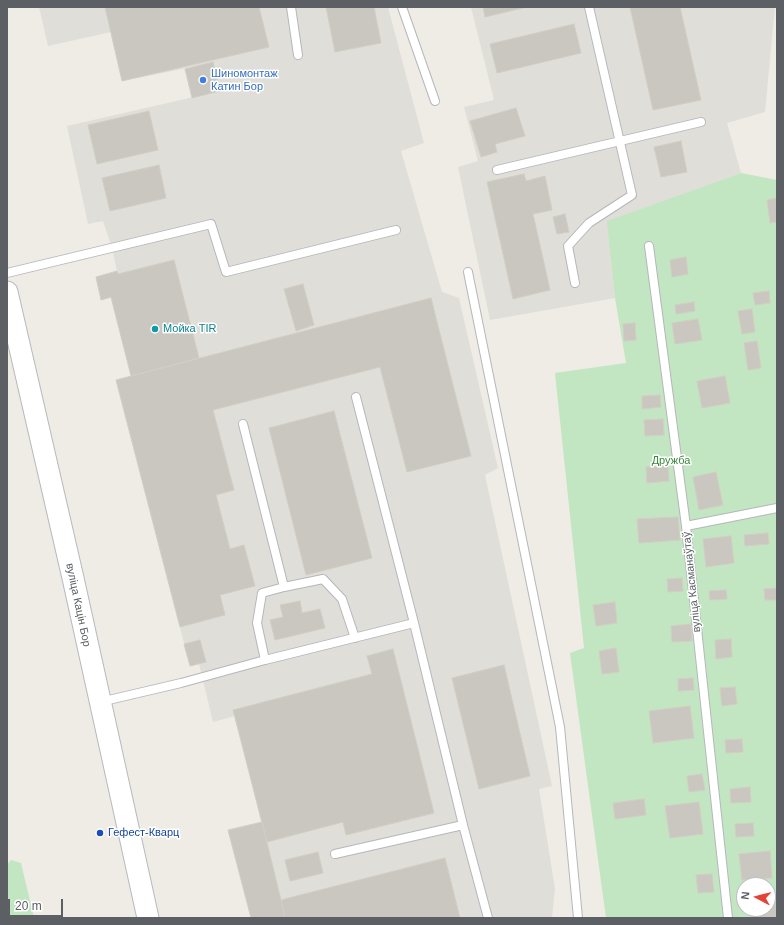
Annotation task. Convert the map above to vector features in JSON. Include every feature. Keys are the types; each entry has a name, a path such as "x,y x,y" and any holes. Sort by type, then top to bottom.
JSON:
{"main road":[{"name":"вуліца Кацін Бор","path":"7,292 73,578 99,702 148,918"}],"lane":[{"path":"292,7 298,55"},
{"path":"402,7 435,101"},
{"path":"575,283 568,246 589,223 632,195 589,7"},
{"path":"497,170 701,122"},
{"path":"7,273 211,224 226,272 396,230"},
{"name":"вуліца Касманаўтаў","path":"649,246 686,526 728,918"},
{"path":"468,272 560,727 578,918"},
{"path":"356,397 488,918"},
{"path":"243,424 284,587"},
{"path":"686,526 777,508"},
{"path":"265,660 257,623 262,593 284,587 323,579 342,599 355,638"},
{"path":"99,702 181,683 265,660 414,623"},
{"path":"335,854 463,824"}],"shaded area":[{"path":"39,7 388,7 424,143 401,151 442,292 459,298 498,468 485,475 552,786 539,789 555,889 552,918 285,918 235,716 213,722 199,664 190,666 116,380 131,376 111,298 101,300 96,277 117,271 112,248 103,221 88,224 67,126 220,91 213,63 122,81 111,32 48,46"},
{"path":"471,7 775,7 765,112 727,123 741,173 608,221 615,298 490,320 458,167 478,161 464,107 494,100"}],"green space":[{"name":"Дружба","path":"741,173 777,180 777,918 606,918 570,653 584,648 555,373 626,363 615,298 607,221"},
{"path":"11,860 21,863 34,918 10,918 7,892 7,865"}],"building":[{"path":"105,7 259,7 269,47 122,81"},
{"path":"326,7 374,7 381,43 335,52"},
{"path":"483,7 527,7 485,17"},
{"path":"630,7 680,7 701,100 653,110"},
{"path":"574,24 581,53 497,73 490,44"},
{"name":"Шиномонтаж Катин Бор","path":"213,62 220,91 192,98 185,69"},
{"path":"516,108 525,136 495,144 497,152 481,157 470,121"},
{"path":"149,111 158,150 97,164 88,125"},
{"path":"681,141 687,172 661,177 654,147"},
{"path":"159,165 166,198 110,211 102,178"},
{"path":"524,174 526,181 545,176 552,210 533,214 550,290 513,299 487,182"},
{"path":"777,198 777,222 770,223 767,200"},
{"path":"565,214 569,232 557,234 553,217"},
{"path":"686,257 688,274 672,277 670,260"},
{"name":"Мойка TIR","path":"174,260 199,358 131,376 111,297 101,300 96,277 117,271 118,274"},
{"path":"303,284 314,325 296,331 284,289"},
{"path":"769,291 770,303 755,305 753,293"},
{"path":"431,298 471,456 407,472 380,367 213,410 234,490 216,495 230,549 244,545 255,586 220,595 225,615 180,627 116,380"},
{"path":"694,302 695,311 676,314 675,305"},
{"path":"752,309 755,332 742,334 738,311"},
{"path":"698,319 702,340 675,344 672,323"},
{"path":"635,323 636,340 624,341 623,324"},
{"path":"757,341 761,368 748,370 744,343"},
{"path":"725,376 730,403 702,408 697,381"},
{"path":"660,395 661,407 642,409 642,396"},
{"path":"334,411 372,558 306,575 269,428"},
{"path":"663,419 664,435 645,436 644,420"},
{"path":"668,466 669,481 647,483 646,467"},
{"path":"716,472 723,505 699,510 693,477"},
{"path":"678,517 680,540 639,543 637,519"},
{"path":"768,533 769,544 745,546 744,535"},
{"path":"731,536 734,563 706,567 703,539"},
{"path":"682,578 683,591 668,592 667,579"},
{"path":"777,588 777,600 765,600 764,589"},
{"path":"726,590 727,599 710,600 709,591"},
{"path":"300,601 302,613 320,609 325,628 275,640 270,620 283,617 280,605"},
{"path":"615,602 617,623 596,626 593,605"},
{"path":"691,624 692,641 672,642 671,626"},
{"path":"731,639 732,657 716,659 715,640"},
{"path":"200,640 206,662 190,666 184,644"},
{"path":"616,648 619,672 602,674 599,651"},
{"path":"393,649 434,813 346,835 343,822 267,842 233,710 372,674 367,656"},
{"path":"504,665 530,776 479,789 452,678"},
{"path":"693,678 694,690 678,691 678,679"},
{"path":"735,687 737,704 722,706 720,688"},
{"path":"690,706 694,738 653,743 649,711"},
{"path":"742,739 743,752 726,753 725,740"},
{"path":"702,774 705,790 689,792 687,776"},
{"path":"750,787 751,802 731,803 730,789"},
{"path":"644,799 646,815 615,819 613,803"},
{"path":"699,802 703,834 670,838 665,806"},
{"path":"262,822 285,918 251,918 228,830"},
{"path":"753,823 754,836 736,837 735,824"},
{"path":"770,851 772,877 742,877 739,854"},
{"path":"318,852 323,873 290,881 285,860"},
{"path":"445,858 460,918 285,918 281,900"},
{"path":"712,874 714,892 698,893 696,875"},
{"path":"776,894 777,918 760,918 776,917"}],"place":[{"name":"Шиномонтаж Катин Бор","path":"203,80"},
{"name":"Мойка TIR","path":"155,329"},
{"name":"Гефест-Кварц","path":"100,833"}]}
